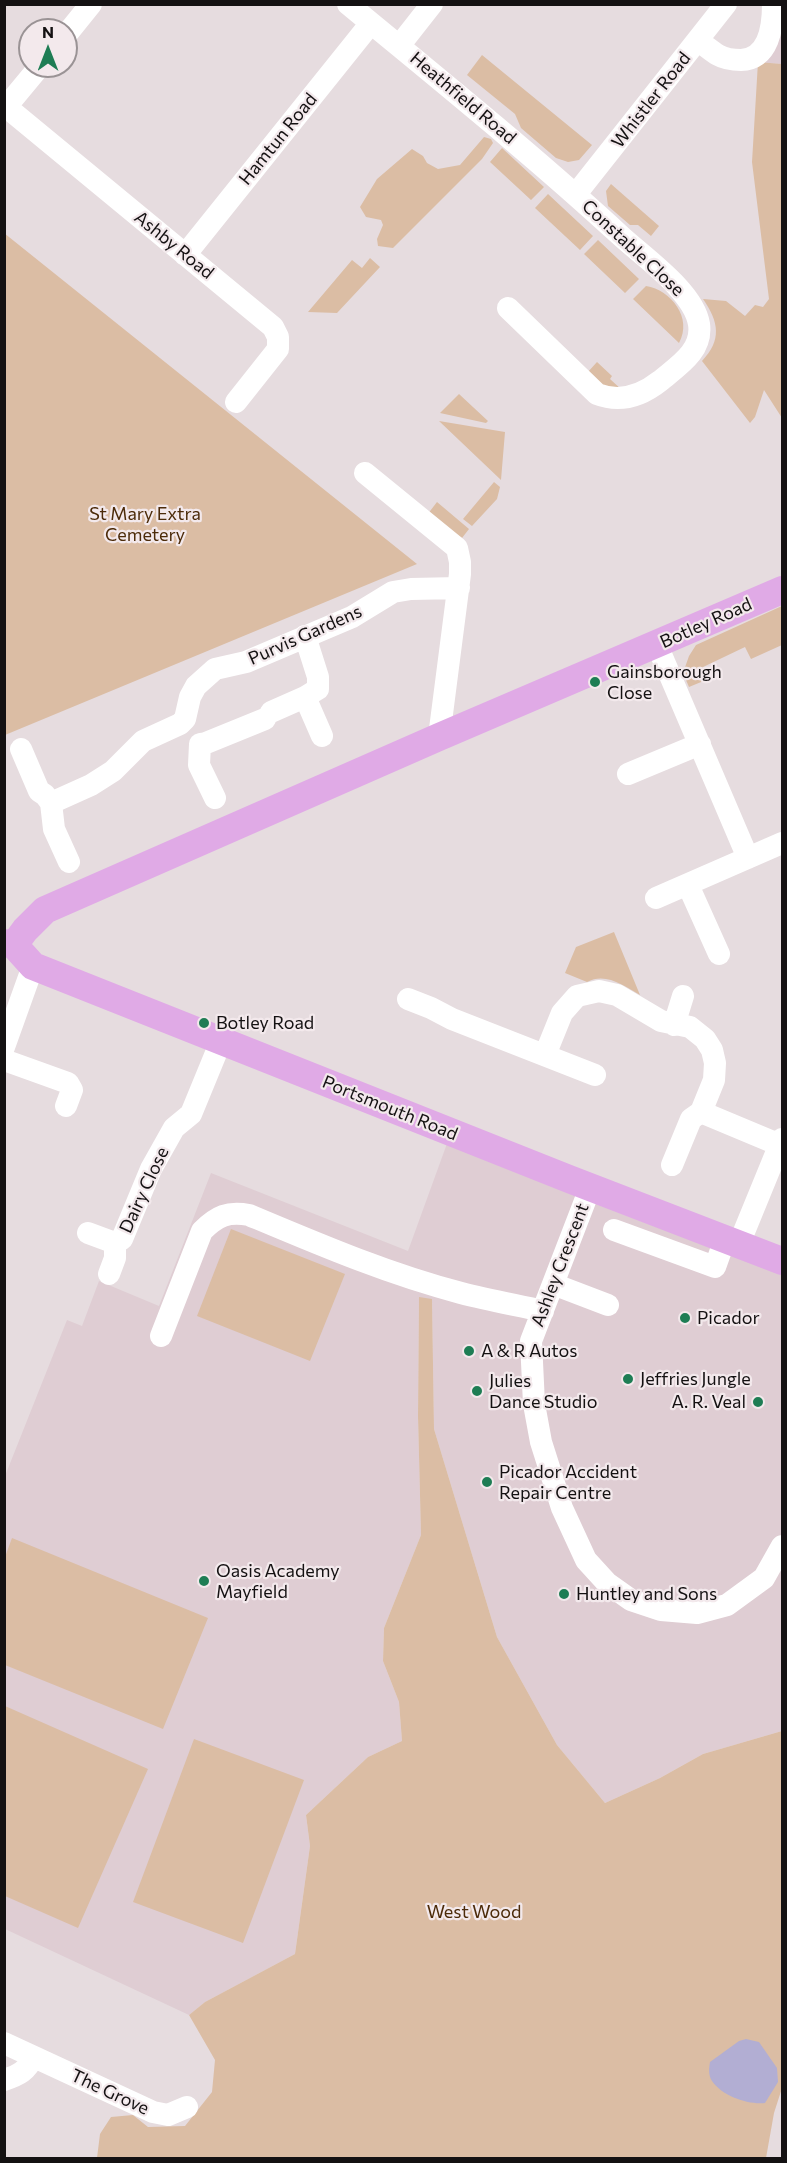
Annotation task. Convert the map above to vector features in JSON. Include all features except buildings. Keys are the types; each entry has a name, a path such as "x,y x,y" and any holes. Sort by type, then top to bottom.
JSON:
{"main road":[{"name":"Botley Road","path":"9,944 45,910 439,737 783,590"},
{"name":"Portsmouth Road","path":"9,944 33,966 590,1188 783,1261"}],"street":[{"path":"78,20 91,4"},
{"name":"Heathfield Road","path":"348,4 475,107 576,194"},
{"path":"399,46 432,4"},
{"name":"Whistler Road","path":"576,194 726,4"},
{"path":"698,41 718,56 732,60 751,59 766,43 771,31 774,4"},
{"name":"Hamtun Road","path":"185,255 371,24"},
{"path":"5,106 30,78"},
{"name":"Ashby Road","path":"5,106 273,327 278,337 278,349 236,402"},
{"name":"Constable Close","path":"508,308 597,393 609,398 622,399 634,396 653,386 681,364 696,345 699,323 689,301 576,194"},
{"path":"365,473 457,548 460,561 459,588 439,737"},
{"name":"Purvis Gardens","path":"180,724 185,720 190,697 196,686 204,676 215,669 246,662 352,617 393,592 411,589 459,588"},
{"path":"200,744 268,716 318,689 320,683 305,636"},
{"path":"657,645 748,858"},
{"path":"305,697 322,736"},
{"path":"45,797 91,785 113,771 143,741 180,724 200,744 199,765 215,798"},
{"path":"628,774 700,744"},
{"path":"21,749 54,815 54,828 69,862"},
{"path":"656,898 783,843"},
{"path":"688,885 719,954"},
{"path":"4,1047 33,966"},
{"path":"545,1055 562,1013 577,996 599,990 617,995 661,1021 690,1027 705,1039 712,1050 715,1063 714,1080 701,1112 691,1119 672,1165"},
{"path":"674,1024 683,996"},
{"path":"408,999 452,1019 595,1075"},
{"name":"Dairy Close","path":"115,1244 122,1239 151,1169 174,1128 191,1114 221,1041"},
{"path":"4,1060 68,1083 72,1090 66,1106"},
{"path":"614,1230 715,1267 732,1241 781,1142 701,1112"},
{"name":"Ashley Crescent","path":"590,1188 531,1341 534,1404 541,1442 562,1509 586,1560 607,1584 631,1600 662,1610 697,1613 727,1605 764,1578 783,1546"},
{"path":"161,1336 202,1231 212,1220 225,1214 236,1213 249,1215 320,1245 399,1274 462,1294 543,1311"},
{"name":"Dairy Close","path":"88,1233 115,1244"},
{"name":"Dairy Close","path":"109,1274 115,1258 115,1244"},
{"path":"553,1284 608,1305"},
{"name":"The Grove","path":"4,2043 153,2112 168,2115 188,2107"},
{"path":"4,2080 20,2075 28,2067 33,2057"}],"shaded area":[{"path":"782,27 782,64 758,62"},
{"path":"449,1138 782,1263 782,1731 703,1754 660,1778 605,1803 557,1745 497,1637 434,1429 432,1300 419,1298 418,1416 421,1535 384,1628 383,1661 399,1702 402,1741 368,1757 306,1815 310,1846 295,1954 205,2002 189,2015 5,1929 5,1476 67,1320 82,1326 99,1281 159,1306 211,1173 408,1251"},
{"path":"746,2039 759,2042 777,2068 778,2082 765,2103 743,2101 729,2095 716,2086 710,2076 710,2062 739,2041"}],"green space":[{"path":"482,55 592,145 579,160 568,162 556,158 521,128 515,114 467,75"},
{"path":"758,62 782,64 782,418 764,390 755,417 750,423 702,361 713,346 716,331 712,315 703,299 726,301 745,316 755,305 763,307 769,299 752,162"},
{"path":"484,137 491,139 493,143 482,159 393,248 378,246 377,239 383,225 381,220 366,217 360,207 377,179 412,149 423,156 427,163 438,169 460,165"},
{"path":"502,148 544,187 531,200 490,162"},
{"path":"611,184 659,226 651,236 638,225 630,225 608,206 606,191"},
{"path":"548,194 593,236 580,250 535,208"},
{"name":"St Mary Extra Cemetery","path":"4,233 417,564 5,735"},
{"path":"598,240 639,279 625,293 584,254"},
{"path":"370,258 380,267 337,313 308,312 352,260 362,268"},
{"path":"646,286 664,293 677,307 683,324 683,334 679,343 633,299"},
{"path":"597,362 612,376 610,379 622,390 609,390 587,373"},
{"path":"459,394 488,421 486,423 440,413"},
{"path":"439,421 505,432 501,480"},
{"path":"494,482 500,487 497,499 472,526 463,519"},
{"path":"437,502 469,529 462,538 427,515"},
{"path":"782,606 782,645 751,659 745,647 701,668 706,680 689,687 683,673 696,645"},
{"path":"614,932 640,995 608,979 594,979 587,982 565,973 576,947"},
{"path":"231,1229 345,1274 310,1361 197,1316"},
{"name":"West Wood","path":"419,1297 432,1299 434,1429 497,1637 557,1745 605,1803 660,1778 703,1754 782,1731 782,2088 774,2113 766,2158 97,2158 100,2134 111,2117 133,2115 148,2127 185,2126 212,2092 215,2060 189,2015 205,2002 295,1954 310,1846 306,1815 368,1757 402,1741 399,1702 383,1661 384,1628 421,1535 418,1416"},
{"path":"12,1538 208,1618 163,1729 5,1665 5,1557"},
{"path":"5,1706 148,1769 78,1928 5,1896"},
{"path":"194,1739 304,1780 243,1943 133,1902"}],"place":[{"name":"Gainsborough Close","path":"595,682"},
{"name":"Botley Road","path":"204,1023"},
{"name":"Picador","path":"685,1318"},
{"name":"A & R Autos","path":"469,1351"},
{"name":"Jeffries Jungle","path":"628,1379"},
{"name":"Julies Dance Studio","path":"477,1391"},
{"name":"A. R. Veal","path":"758,1402"},
{"name":"Picador Accident Repair Centre","path":"487,1482"},
{"name":"Oasis Academy Mayfield","path":"204,1581"},
{"name":"Huntley and Sons","path":"564,1594"}]}
